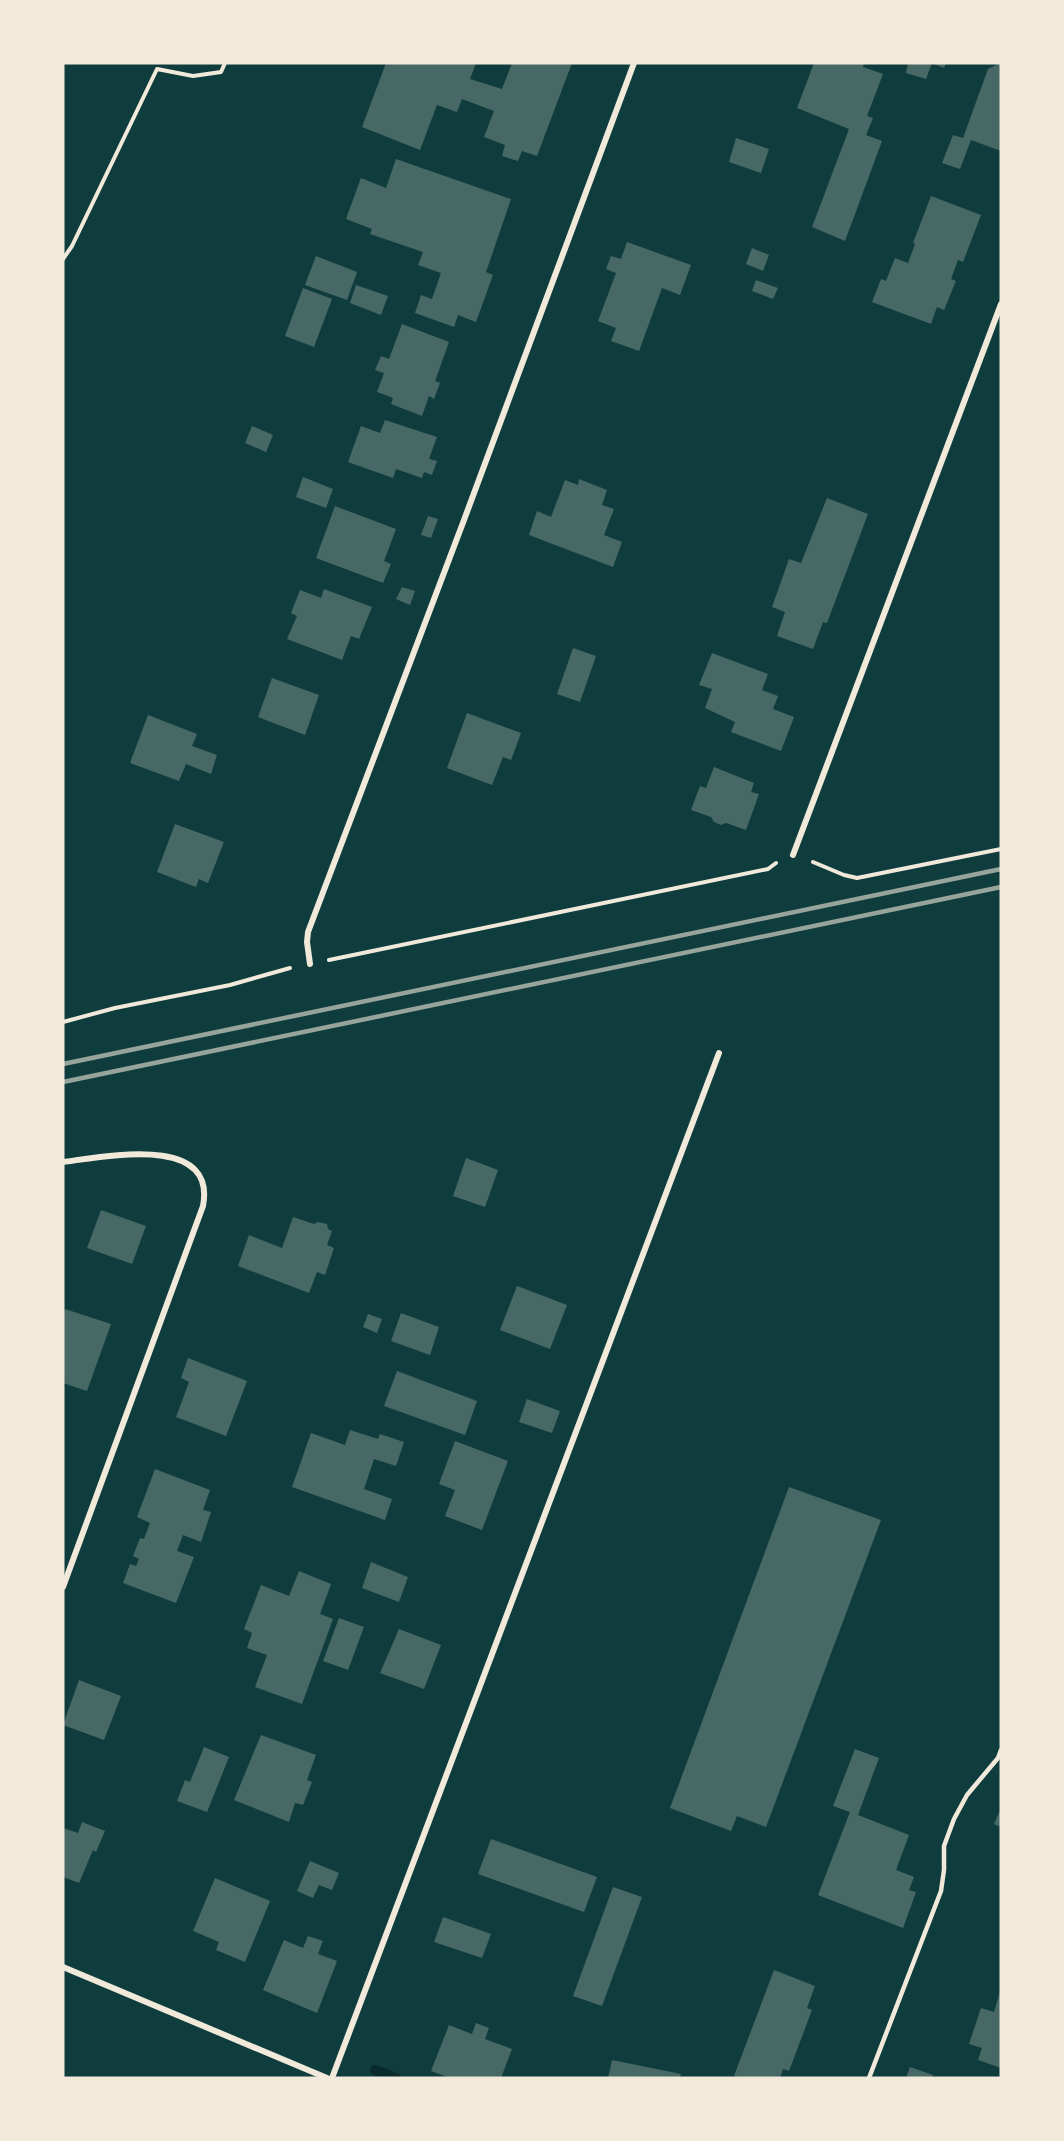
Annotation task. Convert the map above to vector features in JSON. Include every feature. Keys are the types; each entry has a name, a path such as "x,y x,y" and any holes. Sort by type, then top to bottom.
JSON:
{"street":[{"path":"310,964 308,932 634,63"},
{"path":"792,855 1001,304"},
{"path":"332,2078 719,1053"},
{"path":"63,1162 128,1154 168,1157 196,1169 201,1174 205,1190 203,1206 63,1587"},
{"path":"63,1967 327,2078"}],"lane":[{"path":"869,2078 941,1891 944,1846 954,1819 967,1795 998,1758 1001,1750"}],"path":[{"path":"63,260 72,246 157,69 193,76 221,72 225,63"},
{"path":"63,1022 115,1008 230,985 281,970 768,869 792,855 857,878 1001,849"}],"building":[{"path":"386,63 476,63 470,79 502,89 512,63 572,63 537,156 522,151 518,161 502,156 505,145 484,137 494,111 462,99 457,112 437,105 420,150 362,127"},
{"path":"814,63 864,63 863,67 883,74 867,116 873,118 866,135 882,141 845,241 812,227 849,129 797,108"},
{"path":"908,63 932,63 926,79 906,73"},
{"path":"932,63 946,63 944,68"},
{"path":"1000,63 1001,151 971,140 960,169 942,163 953,135 963,138 988,69"},
{"path":"736,138 769,149 761,173 729,162"},
{"path":"396,159 511,199 486,272 493,275 476,322 458,315 454,327 415,313 421,295 432,299 441,273 418,265 423,252 370,234 372,229 346,219 361,178 386,188"},
{"path":"931,196 981,215 963,262 958,260 951,279 956,281 944,310 937,307 931,324 872,302 881,279 886,281 895,258 908,263"},
{"path":"627,242 691,265 680,295 662,288 639,351 611,341 616,328 598,321 616,273 606,269 611,256 621,259"},
{"path":"752,248 769,255 763,271 746,264"},
{"path":"316,256 357,272 347,300 305,285"},
{"path":"756,280 778,288 773,299 752,291"},
{"path":"356,285 388,296 381,315 350,303"},
{"path":"303,288 332,299 314,347 285,336"},
{"path":"402,324 449,342 435,381 440,383 434,399 429,396 422,416 391,404 393,398 377,392 384,373 375,370 381,356 389,359"},
{"path":"385,420 437,437 429,459 437,461 432,475 424,472 422,478 396,469 393,478 348,462 361,426 380,433"},
{"path":"252,426 273,435 266,452 245,443"},
{"path":"303,477 333,489 326,508 296,497"},
{"path":"579,479 607,490 602,505 614,509 604,535 622,542 613,567 529,535 537,511 551,517 565,480 578,485"},
{"path":"827,498 868,514 827,623 823,622 813,649 777,636 785,612 772,607 789,559 801,563"},
{"path":"335,506 396,529 384,561 391,564 383,583 316,558"},
{"path":"428,516 438,519 431,538 421,535"},
{"path":"402,587 415,591 410,605 396,599"},
{"path":"324,589 372,607 359,639 351,636 342,660 287,639 297,616 291,613 300,590 321,598"},
{"path":"573,648 596,656 580,702 557,694"},
{"path":"712,653 768,674 762,690 778,696 773,709 794,717 781,751 731,732 735,722 705,708 712,689 699,685"},
{"path":"272,678 319,695 305,735 258,717"},
{"path":"467,713 521,733 511,760 503,757 492,785 447,768"},
{"path":"148,715 197,734 192,746 217,755 211,774 186,764 179,781 130,763"},
{"path":"714,767 754,783 751,792 759,794 746,830 726,823 721,825 714,822 711,817 691,810 700,786 706,788"},
{"path":"175,824 224,842 208,883 199,879 196,887 157,872"},
{"path":"466,1158 498,1170 485,1207 453,1196"},
{"path":"101,1210 146,1226 132,1264 87,1248"},
{"path":"293,1217 314,1224 318,1222 327,1224 328,1229 332,1231 327,1245 334,1248 325,1275 317,1272 309,1293 238,1266 249,1235 282,1248"},
{"path":"517,1286 567,1305 550,1349 500,1330"},
{"path":"65,1309 111,1324 87,1391 63,1383 63,1313"},
{"path":"401,1313 439,1327 430,1355 391,1341"},
{"path":"368,1314 382,1319 377,1333 363,1327"},
{"path":"188,1358 247,1381 226,1436 176,1417 189,1382 181,1378"},
{"path":"397,1371 477,1401 465,1435 384,1406"},
{"path":"527,1399 560,1411 552,1433 519,1422"},
{"path":"350,1430 378,1439 380,1434 404,1442 396,1466 374,1459 364,1489 392,1499 385,1520 292,1487 311,1433 345,1445"},
{"path":"455,1441 508,1461 482,1530 445,1516 455,1490 439,1484"},
{"path":"155,1469 210,1490 203,1510 211,1512 201,1542 183,1535 177,1551 194,1557 176,1603 123,1583 130,1564 136,1566 139,1559 133,1556 140,1538 144,1539 150,1523 137,1517"},
{"path":"789,1487 881,1520 766,1827 737,1816 731,1831 670,1808"},
{"path":"371,1562 408,1577 399,1602 362,1588"},
{"path":"299,1571 331,1584 320,1614 333,1619 302,1704 255,1687 267,1655 247,1648 252,1633 244,1629 261,1585 289,1596"},
{"path":"339,1618 364,1627 348,1670 323,1661"},
{"path":"399,1629 441,1645 424,1689 380,1673"},
{"path":"79,1680 121,1696 104,1740 63,1725"},
{"path":"261,1735 316,1755 307,1780 312,1782 303,1805 295,1803 289,1822 234,1800"},
{"path":"204,1747 229,1757 207,1812 177,1801 185,1780 190,1782"},
{"path":"855,1749 879,1758 858,1815 909,1835 896,1870 914,1877 909,1890 916,1892 903,1928 818,1895 850,1812 833,1806"},
{"path":"1001,1808 1001,1827 994,1824"},
{"path":"82,1822 105,1831 96,1852 93,1850 79,1883 63,1877 63,1828 78,1833"},
{"path":"491,1839 597,1877 584,1912 478,1874"},
{"path":"310,1861 339,1873 332,1890 319,1885 313,1898 297,1891"},
{"path":"215,1878 270,1901 245,1962 216,1950 219,1942 193,1931"},
{"path":"613,1887 642,1897 602,2006 573,1996"},
{"path":"443,1917 491,1934 482,1958 434,1942"},
{"path":"308,1936 323,1941 318,1954 337,1961 317,2013 263,1990 284,1940 303,1948"},
{"path":"774,1970 815,1986 807,2008 812,2010 789,2071 783,2069 780,2078 734,2076"},
{"path":"1000,1992 1001,2068 978,2060 982,2048 969,2044 981,2008 994,2012"},
{"path":"476,2023 489,2028 485,2039 512,2049 501,2078 450,2078 431,2071 449,2025 472,2034"},
{"path":"612,2060 681,2074 680,2078 608,2078"},
{"path":"910,2067 933,2075 932,2078 906,2078"}],"waterway":[{"path":"375,2070 396,2078"}],"railway":[{"path":"63,1064 1001,869"},
{"path":"63,1082 1001,887"}]}
